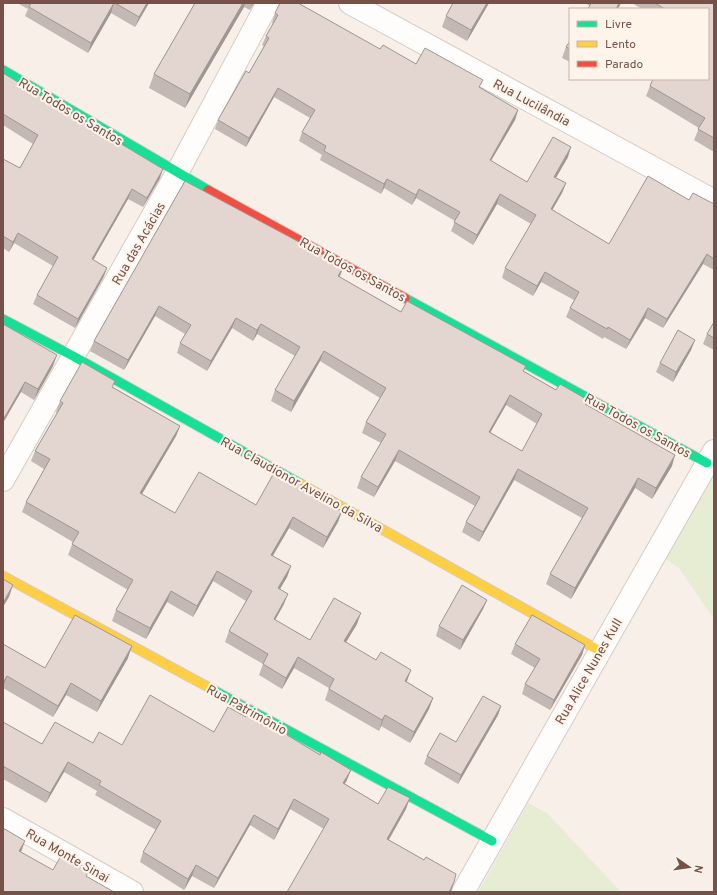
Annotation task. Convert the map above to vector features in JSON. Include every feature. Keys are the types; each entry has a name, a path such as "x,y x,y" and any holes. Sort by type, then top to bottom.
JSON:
{"street":[{"name":"Rua das Acácias","path":"3,480 177,173 268,3"},
{"name":"Rua Lucilândia","path":"350,3 714,201"},
{"name":"Rua Todos os Santos","path":"3,70 177,173 711,457"},
{"name":"Rua Claudionor Avelino da Silva","path":"3,319 73,356 600,651"},
{"name":"Rua Alice Nunes Kull","path":"463,892 711,457"},
{"name":"Rua Patrimônio","path":"3,576 492,841"},
{"name":"Rua Monte Sinai","path":"3,819 132,892"}],"green space":[{"path":"714,472 714,619 679,568 665,559"},
{"path":"528,803 547,813 621,892 478,892"}],"building":[{"path":"31,3 114,3 91,43 29,7"},
{"path":"115,3 147,3 139,17"},
{"path":"195,3 243,3 190,94 154,74"},
{"path":"280,3 298,3 380,49 383,45 416,64 425,48 483,80 479,87 518,110 490,160 527,182 553,137 571,147 554,177 566,183 551,209 609,244 648,176 689,200 693,193 714,203 714,259 707,254 667,319 648,308 630,340 570,308 579,292 545,272 537,286 505,268 536,215 500,194 477,235 454,222 460,212 419,189 416,195 387,179 384,184 324,151 326,146 302,132 315,110 278,88 249,138 218,120 246,71 249,73 269,38 266,36 278,15 275,13"},
{"path":"453,3 487,3 471,30 446,16"},
{"path":"591,3 619,3 616,8 588,8"},
{"path":"655,3 714,3 714,138 698,129 705,118 650,86 653,80 709,80 709,8 663,8"},
{"path":"3,73 163,169 147,198 132,189 92,259 107,268 78,319 37,295 58,257 18,233 13,242 3,236 3,159 20,168 38,135 3,114"},
{"path":"185,181 344,266 338,276 401,312 407,301 526,366 523,371 556,390 560,384 588,400 585,404 675,455 656,488 638,478 575,588 550,574 588,508 518,469 483,532 466,522 480,497 399,450 378,487 361,477 386,434 366,422 386,388 324,351 294,401 275,390 300,347 261,324 257,330 236,318 211,361 180,343 191,325 159,306 128,360 94,341","holes":["510,395 542,414 522,451 489,432"]},
{"path":"714,322 714,338 707,334"},
{"path":"3,324 57,355 38,389 25,382 3,420"},
{"path":"678,330 695,340 676,372 660,363"},
{"path":"82,362 115,381 112,387 180,426 140,493 175,513 199,472 256,505 275,471 309,489 308,492 342,511 327,537 293,517 271,555 291,566 278,588 288,594 274,619 310,640 334,598 361,613 344,641 376,660 381,652 411,670 405,681 433,698 414,732 385,715 382,720 329,689 334,679 298,657 286,678 263,664 268,654 229,631 252,591 217,571 197,606 171,591 150,628 116,610 133,580 72,544 79,532 26,502 50,459 35,451 63,403 60,401"},
{"path":"3,579 13,585 3,603"},
{"path":"462,585 487,600 463,640 439,626"},
{"path":"75,615 132,646 101,701 71,683 58,706 7,676 3,683 3,644 45,668"},
{"path":"532,615 585,645 554,700 525,684 540,659 515,644"},
{"path":"150,695 214,732 228,707 246,717 249,711 288,732 287,735 320,755 321,752 351,770 343,783 378,804 388,787 410,798 387,839 424,860 426,857 456,874 449,892 287,892 329,819 294,799 278,829 254,815 218,878 196,865 188,879 143,852 161,821 99,785 101,781 68,762 50,793 3,766 3,722 42,744 55,722 93,743 99,732 122,745"},
{"path":"483,696 501,706 461,775 427,756 440,733 456,742"},
{"path":"3,828 25,841 19,851 53,870 62,854 90,870 86,876 114,892 3,892"}],"traffic: fast":[{"path":"3,70 208,190"},
{"path":"405,298 707,463"},
{"path":"3,319 73,356 301,484"},
{"path":"208,687 492,841"}],"traffic: slow":[{"path":"301,484 600,651"},
{"path":"3,576 208,687"}],"traffic: jam":[{"path":"208,190 405,298"}]}
